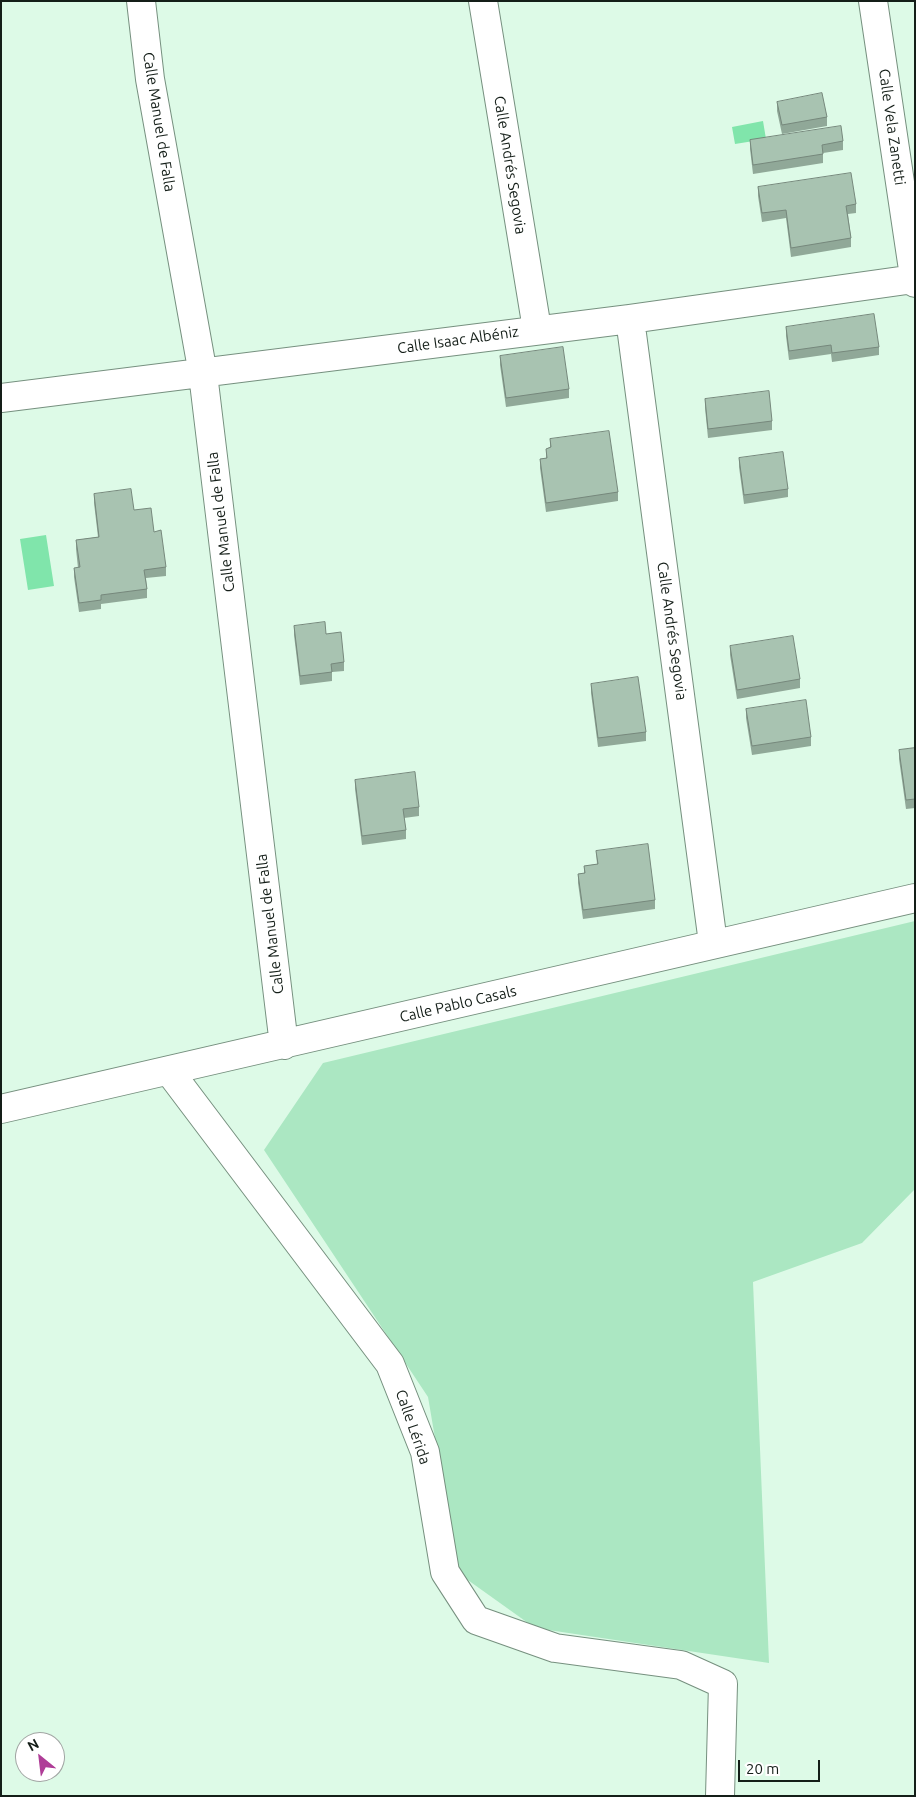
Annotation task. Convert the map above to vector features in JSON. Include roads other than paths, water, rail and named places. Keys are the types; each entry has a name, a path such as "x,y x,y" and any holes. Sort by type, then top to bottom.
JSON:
{"street":[{"name":"Calle Manuel de Falla","path":"141,1 150,79 203,374 284,1045"},
{"name":"Calle Andrés Segovia","path":"483,1 537,330"},
{"name":"Calle Vela Zanetti","path":"873,1 914,281"},
{"name":"Calle Isaac Albéniz","path":"1,398 203,374 914,281"},
{"name":"Calle Andrés Segovia","path":"630,319 713,943"},
{"name":"Calle Pablo Casals","path":"1,1109 284,1045 713,943 915,898"},
{"name":"Calle Lérida","path":"169,1071 390,1364 425,1452 445,1572 476,1620 554,1648 681,1665 723,1684 720,1796"}]}
